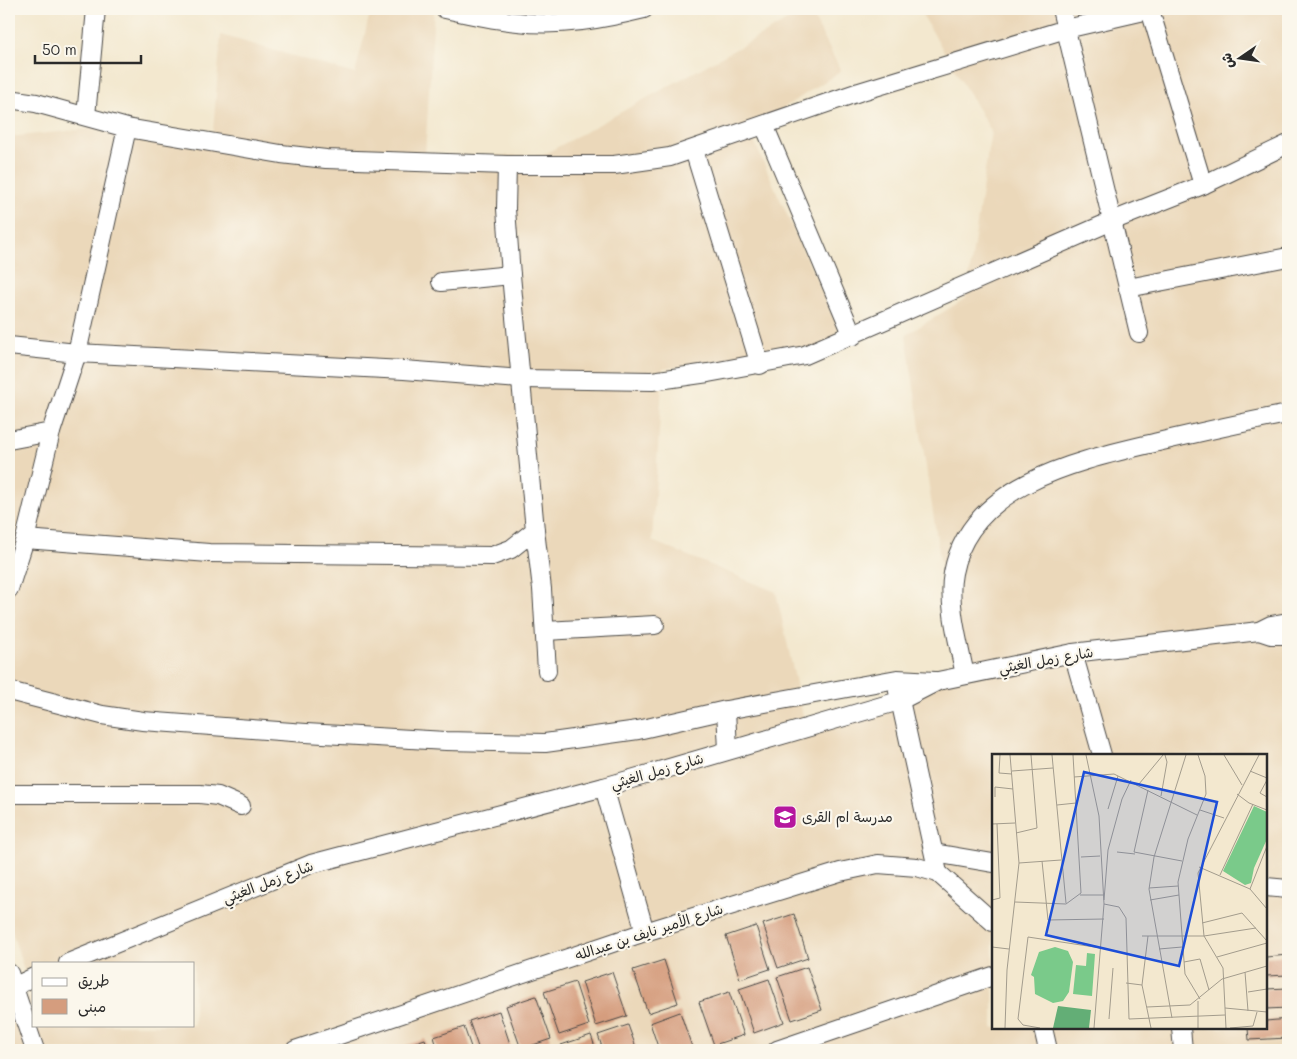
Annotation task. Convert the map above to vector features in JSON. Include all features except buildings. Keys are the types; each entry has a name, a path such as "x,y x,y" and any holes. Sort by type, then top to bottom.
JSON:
{"street":[{"path":"86,116 96,9"},
{"path":"445,9 564,23 644,9"},
{"path":"1061,9 1139,333"},
{"path":"9,99 36,103 127,128 281,154 317,158 507,165 638,163 694,150 859,92 1066,29 1152,9 1203,185"},
{"path":"764,125 853,336"},
{"path":"9,589 25,539 51,432 77,353 127,128"},
{"path":"9,346 77,353 404,370 521,380 652,381 760,365 805,355 853,336 1112,221 1203,185 1288,144"},
{"path":"694,150 760,365"},
{"path":"507,165 506,209 511,275 545,631 547,671"},
{"path":"1128,288 1288,257"},
{"path":"442,282 511,275"},
{"path":"965,674 952,590 952,574 956,560 969,534 984,513 1026,484 1085,460 1288,414"},
{"path":"9,440 51,432"},
{"path":"25,539 209,553 492,556 511,549 535,530"},
{"path":"1259,631 1271,625 1288,622"},
{"path":"545,631 655,626"},
{"path":"1259,631 1271,635 1288,635"},
{"name":"شارع زمل الغيثي","path":"70,962 311,864 604,787 899,701 938,682 965,674 1073,654 1259,631"},
{"path":"1073,654 1102,754"},
{"path":"9,691 102,715 143,721 446,741 545,743 638,730 726,710 896,679 938,682"},
{"path":"896,679 899,701 938,873"},
{"path":"726,710 728,750"},
{"path":"604,787 645,932"},
{"path":"9,794 200,794 218,796 241,806"},
{"path":"934,853 992,862"},
{"name":"شارع الأمير نايف بن عبدالله","path":"295,1050 645,932 840,872 878,864 917,867 938,873 992,921"},
{"path":"1267,887 1288,889"},
{"path":"777,1050 992,976"},
{"path":"32,978 10,983 35,1050"},
{"path":"1043,1029 1048,1050"},
{"path":"1181,1029 1184,1050"}],"shaded area":[{"path":"371,9 434,9 425,156 543,155 809,9 841,71 749,130 845,344 663,369 652,541 776,592 806,729 956,664 906,335 966,298 991,131 919,9 1288,9 1288,1050 9,1050 9,1009 32,996 9,922 9,650 15,613 9,610 9,137 107,127 212,143 221,35 355,74"}],"place":[{"name":"مدرسة ام القرى","path":"785,817"}]}
